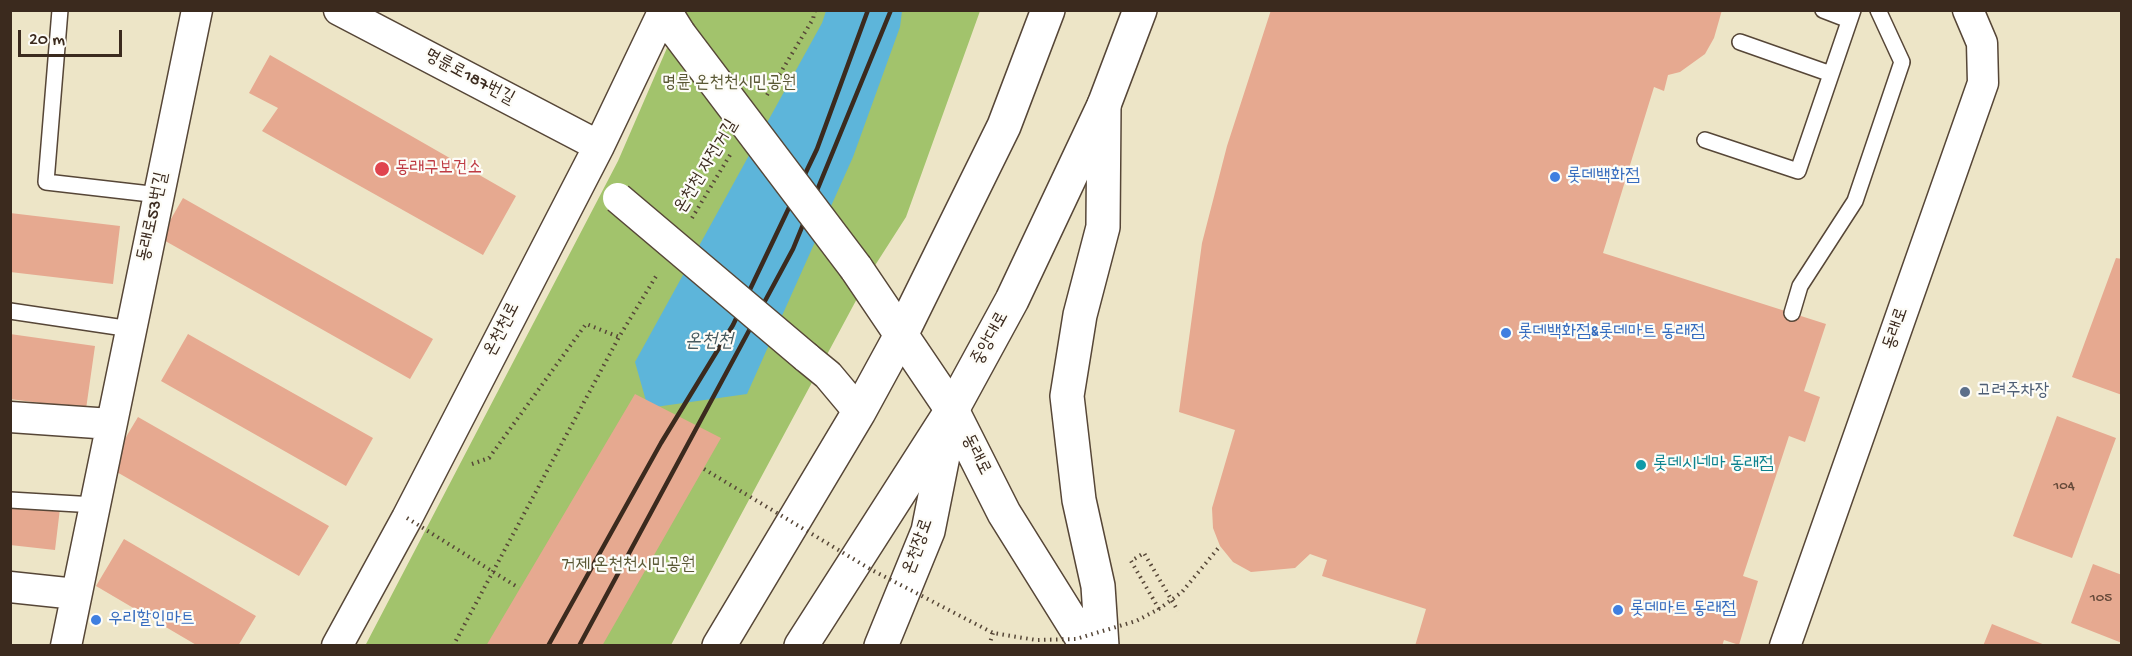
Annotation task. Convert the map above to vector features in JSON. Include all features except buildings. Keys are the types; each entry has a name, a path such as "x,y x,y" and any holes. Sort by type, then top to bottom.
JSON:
{"main road":[{"path":"719,645 859,412 901,335 1004,126 1048,10"},
{"name":"중앙대로","path":"801,645 952,410 1012,300 1104,105 1140,10"},
{"name":"동래로","path":"669,18 856,268 952,410 1004,513 1087,645"},
{"path":"1102,645 1098,586 1079,500 1067,396 1080,315 1103,227 1104,105"},
{"name":"온천장로","path":"881,645 928,531 952,410"}],"street":[{"name":"동래로53번길","path":"66,645 197,10"},
{"name":"명륜로187번길","path":"339,10 592,158 618,198 828,375 859,412"},
{"name":"동래로","path":"1785,645 1983,83 1982,43 1968,10"},
{"name":"온천천로","path":"337,645 407,518 592,158 669,18"},
{"path":"10,417 111,424"},
{"path":"10,587 76,594"}],"lane":[{"path":"60,10 46,182 159,195"},
{"path":"1705,140 1798,171 1851,15 1823,10"},
{"path":"1792,313 1800,286 1855,201 1902,62 1878,10"},
{"path":"1740,42 1831,74"},
{"path":"10,311 131,329"},
{"path":"10,500 95,505"}],"path":[{"path":"764,98 813,19 815,10"},
{"name":"온천천 자전거길","path":"686,228 734,148"},
{"path":"453,645 619,337 661,267"},
{"path":"428,477 489,458 586,324 619,337"},
{"path":"704,468 870,569 993,633 1036,640 1076,639 1136,621 1159,609 1182,592 1220,546"},
{"path":"407,518 519,588"},
{"path":"1159,609 1131,561 1144,553 1178,611"},
{"path":"989,645 993,633"}],"green space":[{"path":"683,11 980,11 906,217 874,267 671,645 365,646 618,161"}],"water":[{"name":"온천천","path":"826,11 902,11 900,27 853,157 747,394 648,408 635,362 822,23"}],"railway":[{"path":"548,646 661,443 733,325 817,149 868,10"},
{"path":"579,646 793,249 891,10"}],"place":[{"name":"동래구보건소","path":"382,169"},
{"name":"롯데백화점","path":"1555,177"},
{"name":"롯데백화점&롯데마트 동래점","path":"1506,333"},
{"name":"고려주차장","path":"1965,392"},
{"name":"롯데시네마 동래점","path":"1641,465"},
{"name":"롯데마트 동래점","path":"1618,610"},
{"name":"우리할인마트","path":"96,620"}],"park label":[{"name":"명륜 온천천시민공원","path":"729,84"},
{"name":"거제 온천천시민공원","path":"628,566"}]}
